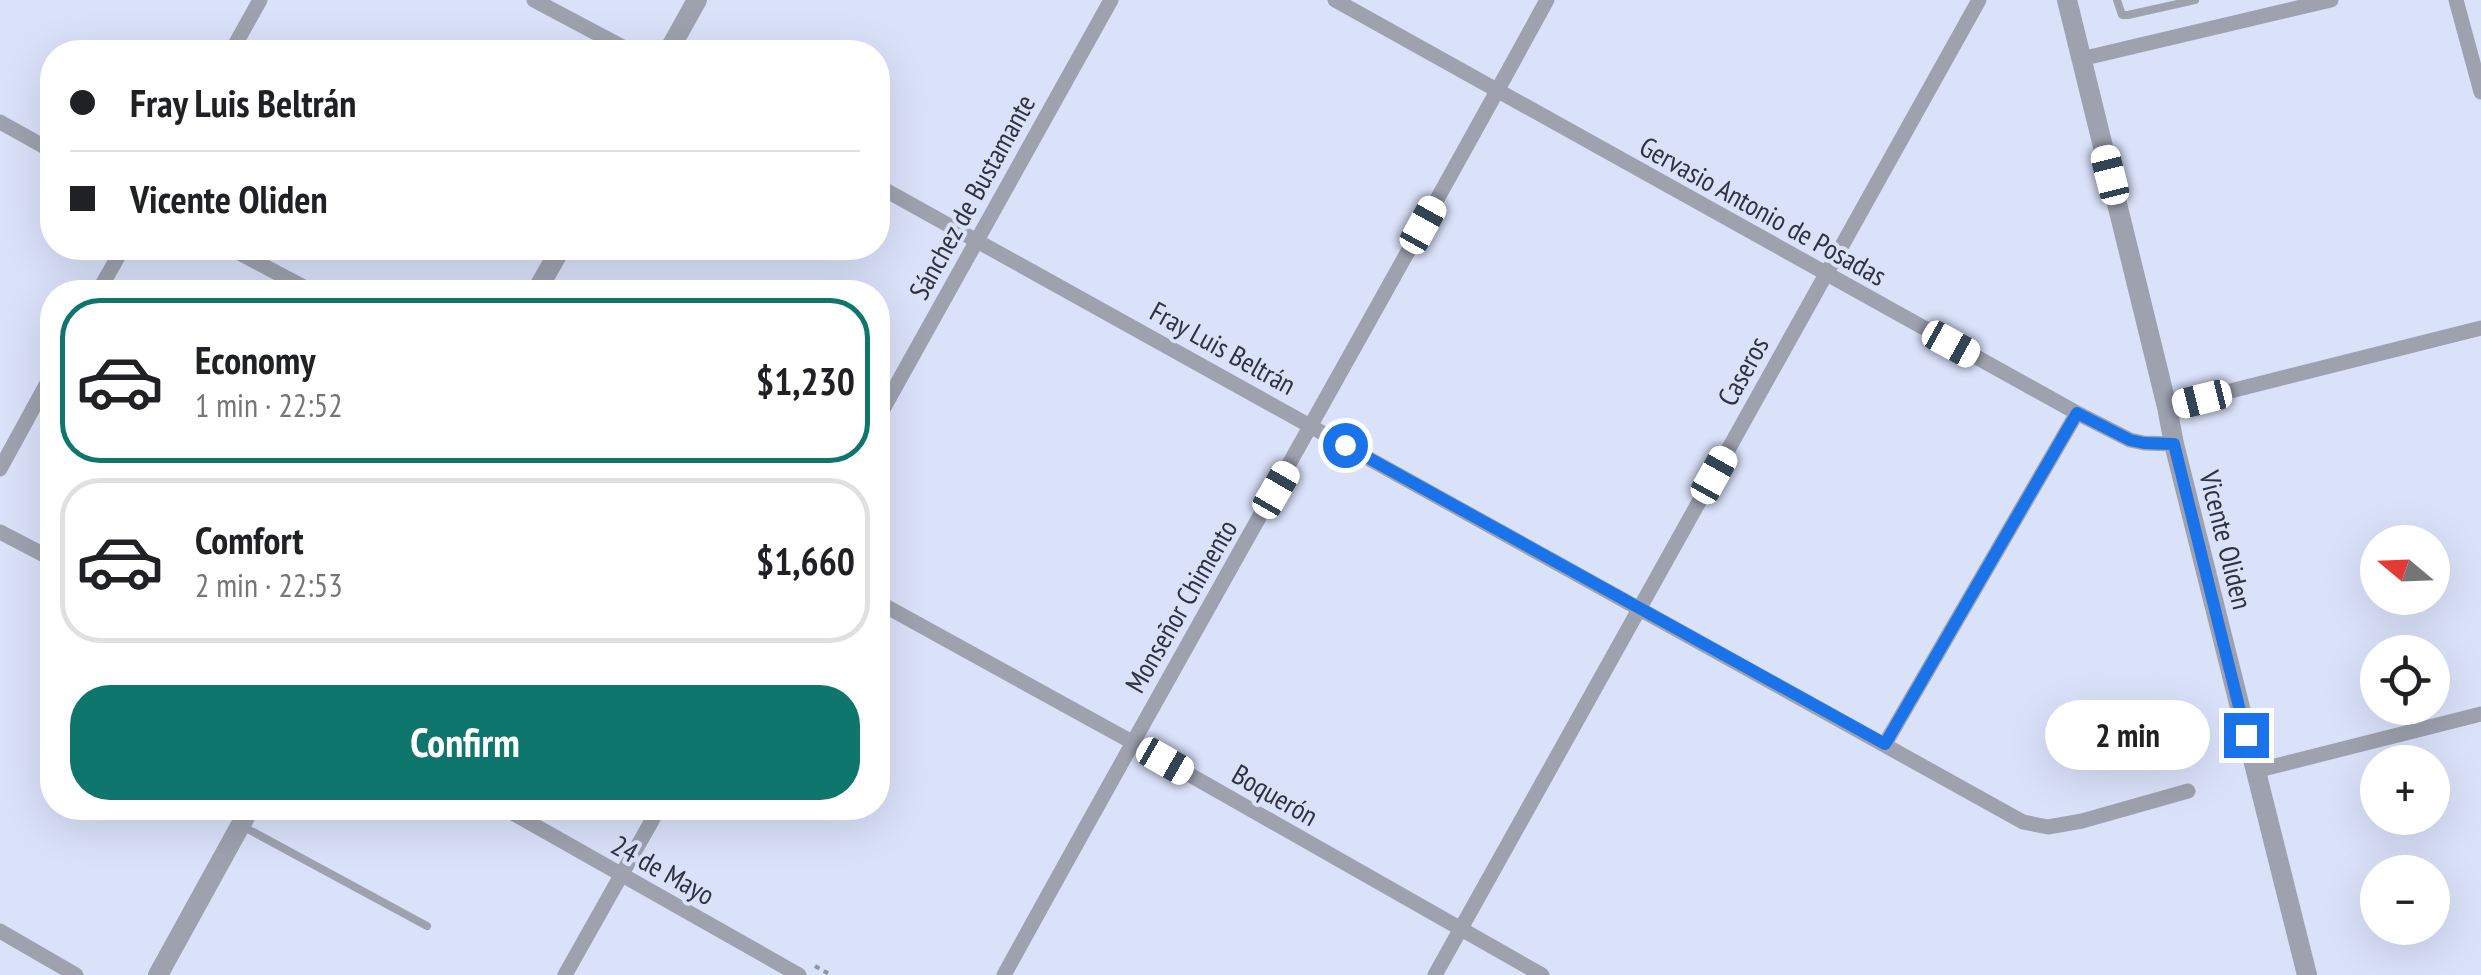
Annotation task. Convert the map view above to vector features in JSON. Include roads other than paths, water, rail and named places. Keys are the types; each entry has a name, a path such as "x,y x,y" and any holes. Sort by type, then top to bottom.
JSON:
{"street":[{"path":"238,40 260,0"},
{"path":"534,0 609,40"},
{"path":"675,40 697,0"},
{"name":"Sánchez de Bustamante","path":"890,396 1111,0"},
{"name":"Gervasio Antonio de Posadas","path":"1335,0 2077,413 2130,440 2174,444"},
{"name":"Monseñor Chimento","path":"1004,975 1547,0"},
{"name":"Caseros","path":"1435,975 1979,0"},
{"name":"Vicente Oliden","path":"2067,0 2307,975"},
{"path":"2081,59 2331,0"},
{"path":"2456,0 2481,92"},
{"path":"0,122 40,144"},
{"name":"Fray Luis Beltrán","path":"890,193 2023,822 2048,828 2188,791"},
{"path":"252,260 290,280"},
{"path":"2167,408 2481,328"},
{"path":"0,469 40,396"},
{"path":"1885,744 2077,413"},
{"path":"0,532 40,554"},
{"name":"Boquerón","path":"890,609 1542,975"},
{"path":"2255,771 2481,714"},
{"path":"158,975 243,820"},
{"name":"24 de Mayo","path":"525,820 621,875 806,970"},
{"path":"566,975 651,820"},
{"path":"0,932 76,975"}],"lane":[{"path":"2117,0 2119,10 2128,15 2196,0"},
{"path":"252,820 427,926"}]}
